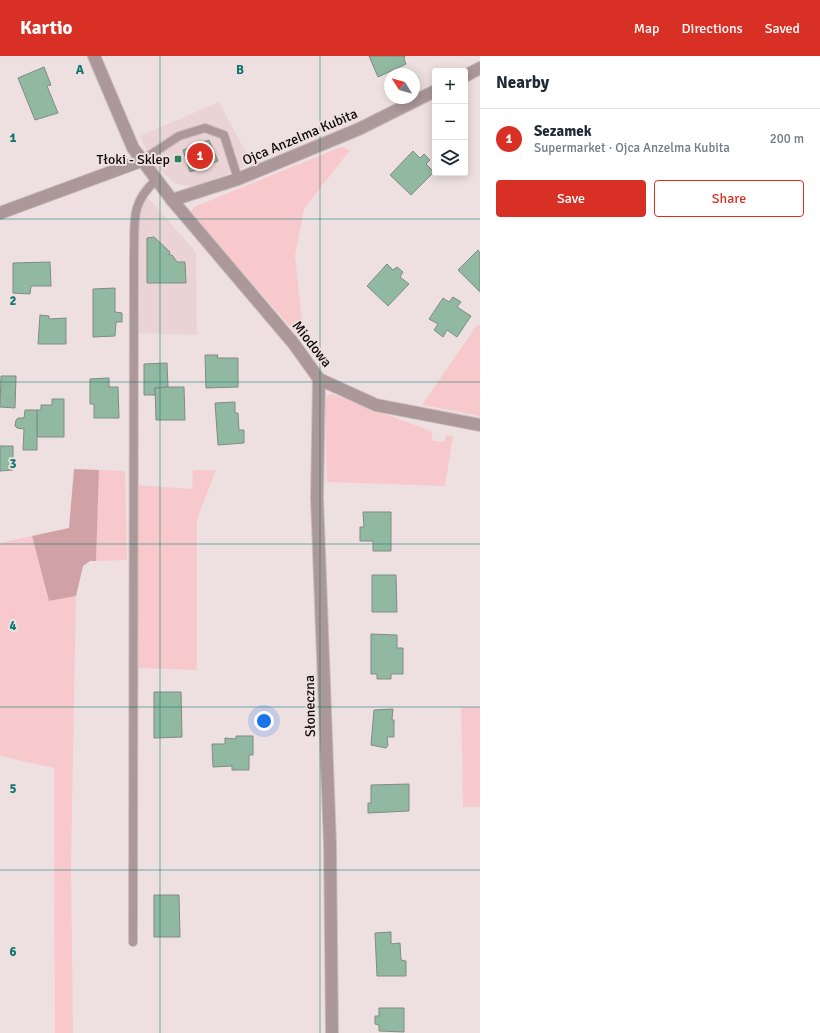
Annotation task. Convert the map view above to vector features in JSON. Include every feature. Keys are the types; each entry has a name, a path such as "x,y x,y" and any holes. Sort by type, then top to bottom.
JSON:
{"street":[{"name":"Miodowa","path":"94,56 133,148 141,161 172,200 294,344 319,379 376,405 480,425"},
{"path":"468,74 480,68"},
{"name":"Ojca Anzelma Kubita","path":"172,200 238,179 359,129 432,92"},
{"path":"0,213 141,161"},
{"name":"Słoneczna","path":"319,379 317,498 330,844 332,1033"}],"lane":[{"path":"141,161 179,136 204,128 224,135 238,179"},
{"path":"133,942 134,254 136,208 144,191 156,180"}],"shaded area":[{"path":"219,102 252,164 193,187 175,183 154,165 140,136"},
{"path":"341,147 350,150 304,209 295,256 303,329 296,333 190,213 194,207"},
{"path":"147,197 196,252 197,335 138,333 139,209"},
{"path":"477,325 480,326 480,416 422,405"},
{"path":"332,394 431,431 433,441 444,442 446,435 453,436 445,486 327,482 325,404 327,396"},
{"path":"74,469 99,470 96,561 90,561 83,566 76,596 49,601 32,536 69,528"},
{"path":"99,470 125,471 127,560 96,561"},
{"path":"193,470 216,470 197,519 197,670 138,668 137,485 192,489"},
{"path":"32,536 49,601 76,596 71,863 73,1033 55,1033 54,768 0,756 0,543"},
{"path":"461,707 480,707 480,807 463,807"}],"building":[{"path":"369,56 405,56 404,59 406,64 397,68 384,68 384,74 378,77"},
{"path":"44,67 51,85 47,86 58,113 35,120 18,78"},
{"path":"209,140 218,161 190,172 183,150"},
{"path":"413,151 420,158 424,154 430,160 426,164 432,170 432,174 411,195 390,175"},
{"path":"154,237 170,252 169,255 172,255 177,262 185,262 186,283 147,283 147,238"},
{"path":"478,250 480,253 480,292 458,270"},
{"path":"50,262 51,286 31,286 30,294 13,293 13,263"},
{"path":"387,264 393,270 397,267 403,272 400,277 409,284 388,306 367,286"},
{"path":"115,288 115,312 122,313 122,322 116,322 115,336 93,337 93,289"},
{"path":"453,297 461,302 457,307 471,316 457,337 447,330 443,337 434,330 438,324 429,319 443,298 449,302"},
{"path":"40,315 49,316 49,319 66,318 66,344 38,344"},
{"path":"205,355 218,355 217,358 238,358 238,387 206,388"},
{"path":"167,363 168,387 155,388 155,395 144,395 144,364"},
{"path":"1,376 16,376 15,408 0,407"},
{"path":"109,378 109,387 118,387 119,418 94,418 94,404 90,404 90,379"},
{"path":"184,387 185,420 156,420 155,388"},
{"path":"52,399 64,399 64,437 37,437 37,410 41,410 41,405 52,405"},
{"path":"235,402 235,413 238,413 239,430 244,430 244,443 218,445 215,403"},
{"path":"25,410 37,410 37,450 23,450 24,429 17,428 15,426 18,418 24,418"},
{"path":"0,446 13,446 13,470 0,471"},
{"path":"363,512 391,512 391,551 373,551 373,541 360,541 360,527 364,527"},
{"path":"372,575 396,575 397,612 372,612"},
{"path":"371,634 397,635 397,648 403,648 403,674 391,674 391,679 377,679 377,674 371,674"},
{"path":"154,692 181,692 182,737 154,738"},
{"path":"393,709 392,720 394,720 394,737 387,737 388,745 386,748 371,745 374,710"},
{"path":"236,736 253,736 253,755 249,755 249,770 232,770 232,766 213,767 212,744 225,744 225,738 236,739"},
{"path":"409,784 409,811 368,813 368,803 371,803 371,785"},
{"path":"154,895 179,895 180,937 154,937"},
{"path":"391,932 391,944 400,943 401,960 406,961 406,976 377,976 375,933"},
{"path":"379,1008 404,1008 404,1032 379,1031 379,1025 375,1024 375,1016 379,1016"}],"place":[{"name":"Sezamek","path":"200,156"},
{"name":"Tłoki - Sklep","path":"178,159"}]}
